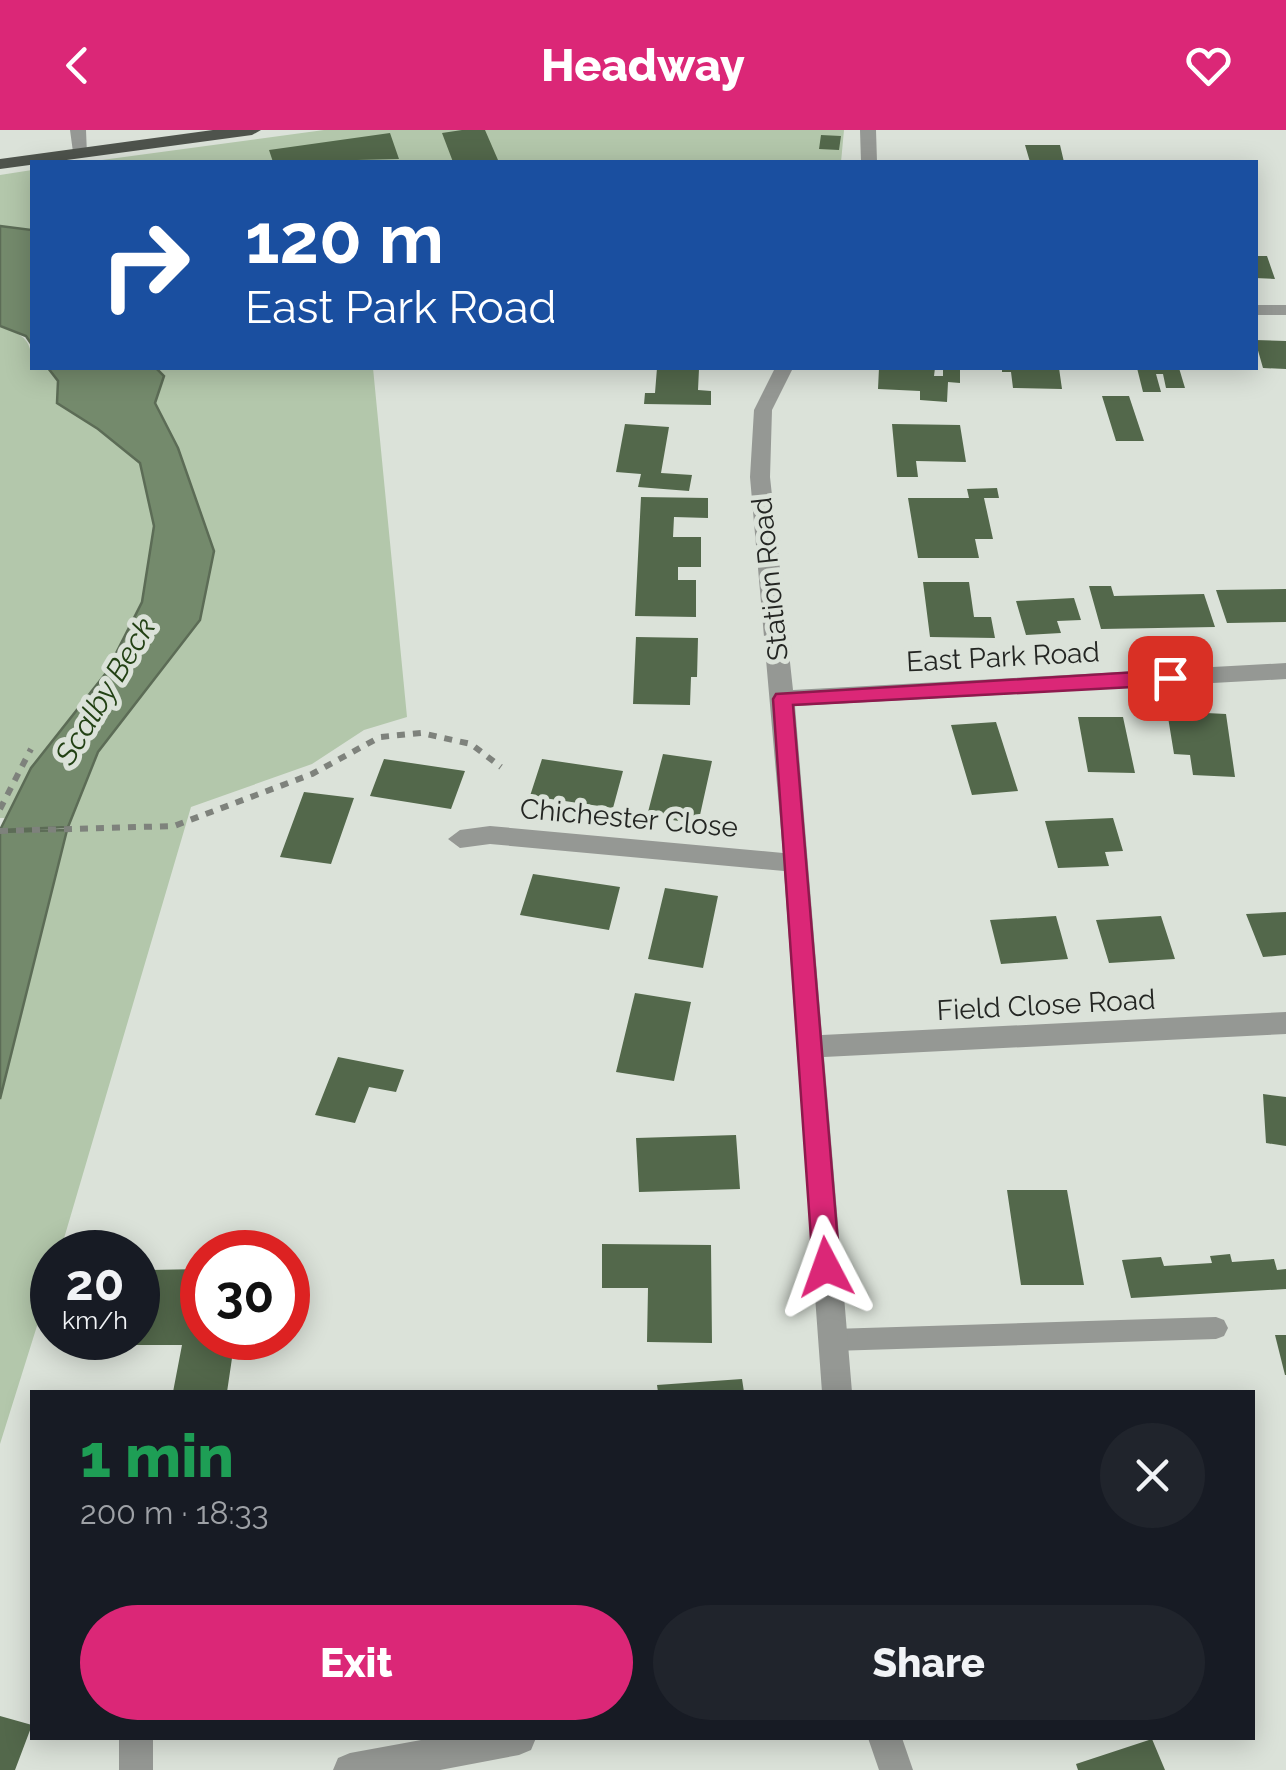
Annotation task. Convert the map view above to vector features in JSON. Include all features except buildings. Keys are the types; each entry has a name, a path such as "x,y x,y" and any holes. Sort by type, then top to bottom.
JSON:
{"highway":[{"path":"0,164 252,130"}],"street":[{"path":"78,130 81,152"},
{"path":"868,130 869,160"},
{"path":"1258,310 1286,310"},
{"name":"Station Road","path":"783,370 763,410 760,477 783,699 837,1390"},
{"name":"East Park Road","path":"783,699 1286,671"},
{"name":"Chichester Close","path":"460,839 490,835 794,863"},
{"name":"Field Close Road","path":"810,1047 1286,1024"},
{"path":"136,1740 136,1770"},
{"path":"350,1770 508,1740"},
{"path":"886,1740 896,1770"}],"lane":[{"path":"832,1340 1216,1328"}],"path":[{"path":"0,831 174,826 312,774 380,737 421,733 471,744 501,767"},
{"path":"0,809 31,749"}],"shaded area":[{"path":"324,130 844,130 841,160 102,160"},
{"path":"30,170 30,230 0,226 0,175"},
{"path":"0,326 25,340 30,349 30,370 50,370 58,381 57,403 141,463 154,526 142,602 106,673 31,768 5,818 0,818"},
{"path":"158,370 373,370 407,717 364,730 312,764 191,807 66,1230 30,1230 30,1348 0,1444 0,1099 33,959 68,827 98,752 200,620 214,552 178,448 155,403 164,376"}],"water":[{"path":"0,226 30,230 30,342 26,336 0,326"},
{"name":"Scalby Beck","path":"50,370 158,370 164,376 155,403 178,448 214,551 200,620 98,752 68,827 0,830 31,768 106,673 142,602 154,526 140,463 57,403 58,381"},
{"path":"67,830 0,1099 0,832"}],"route":[{"path":"826,1267 783,699 1170,678"}]}
